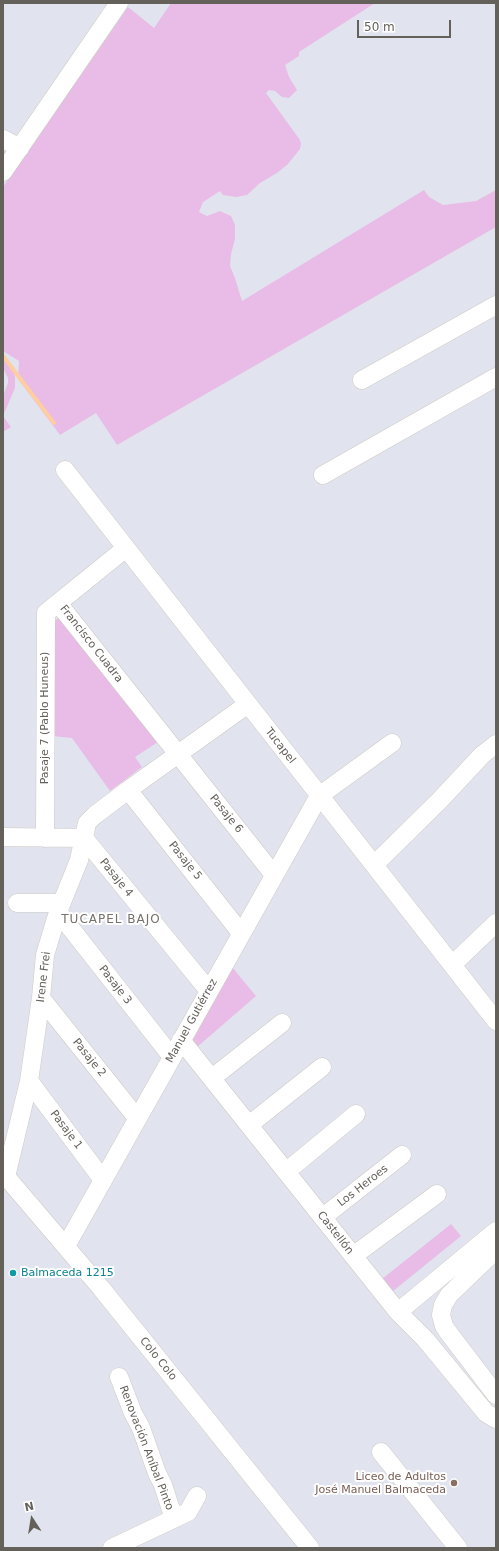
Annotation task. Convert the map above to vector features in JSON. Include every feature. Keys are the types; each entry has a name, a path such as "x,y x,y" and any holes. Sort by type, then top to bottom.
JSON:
{"street":[{"path":"3,172 119,3"},
{"path":"3,139 20,148"},
{"path":"362,380 496,305"},
{"path":"323,475 496,377"},
{"name":"Tucapel","path":"66,470 496,1021"},
{"name":"Francisco Cuadra","path":"126,548 58,603 178,754"},
{"name":"Pasaje 7 (Pablo Huneus)","path":"45,838 46,613 58,603"},
{"name":"Irene Frei","path":"5,1175 28,1080 42,998 45,954 60,908 79,860 85,829 90,820 128,790 248,704"},
{"path":"319,796 392,744"},
{"path":"374,866 440,800 482,755 496,744"},
{"name":"Pasaje 6","path":"178,754 274,875"},
{"name":"Pasaje 5","path":"128,790 242,933"},
{"name":"Manuel Gutiérrez","path":"66,1246 319,796"},
{"path":"3,837 84,838"},
{"name":"Pasaje 4","path":"84,838 208,991"},
{"path":"17,903 60,908"},
{"name":"Pasaje 3","path":"60,908 172,1057"},
{"path":"452,965 496,923"},
{"name":"Pasaje 2","path":"42,998 137,1118"},
{"path":"212,1078 282,1023"},
{"name":"Castellón","path":"181,1040 398,1312 426,1339 486,1413 496,1419"},
{"path":"250,1125 322,1067"},
{"name":"Pasaje 1","path":"28,1080 103,1180"},
{"path":"287,1171 356,1114"},
{"name":"Los Heroes","path":"323,1217 402,1155"},
{"name":"Colo Colo","path":"5,1175 66,1246 310,1548"},
{"path":"354,1256 437,1194"},
{"path":"398,1312 496,1231"},
{"path":"496,1250 449,1295 441,1310 442,1320 448,1332 496,1395"},
{"name":"Renovación Aníbal Pinto","path":"119,1377 133,1413 141,1428 157,1473 163,1485 174,1519"},
{"path":"381,1452 458,1548"},
{"path":"112,1548 188,1512 197,1496"}],"shaded area":[{"path":"171,3 375,3 299,52 299,56 285,65 289,77 297,90 289,98 282,97 275,91 269,90 266,93 300,140 300,149 288,164 277,173 260,183 247,195 236,197 223,195 220,191 203,202 199,212 207,216 220,211 231,216 235,225 235,239 231,254 230,266 242,301 424,190 429,197 443,205 476,201 496,190 496,227 117,445 96,413 60,435 18,379 19,361 3,351 3,187 128,7 154,28"},
{"path":"3,356 13,367 15,388 3,416 3,396 8,383 8,378 3,368"},
{"path":"3,416 11,427 3,432"},
{"path":"60,617 158,742 135,757 142,767 110,791 72,738 52,736 51,623"},
{"path":"232,967 256,996 196,1048 190,1041"},
{"path":"451,1224 461,1236 387,1296 377,1283"}],"waterway":[{"path":"3,356 54,423"}],"place":[{"name":"Balmaceda 1215","path":"13,1273"},
{"name":"Liceo de Adultos José Manuel Balmaceda","path":"454,1483"}],"district":[{"name":"TUCAPEL BAJO","path":"111,920"}]}
